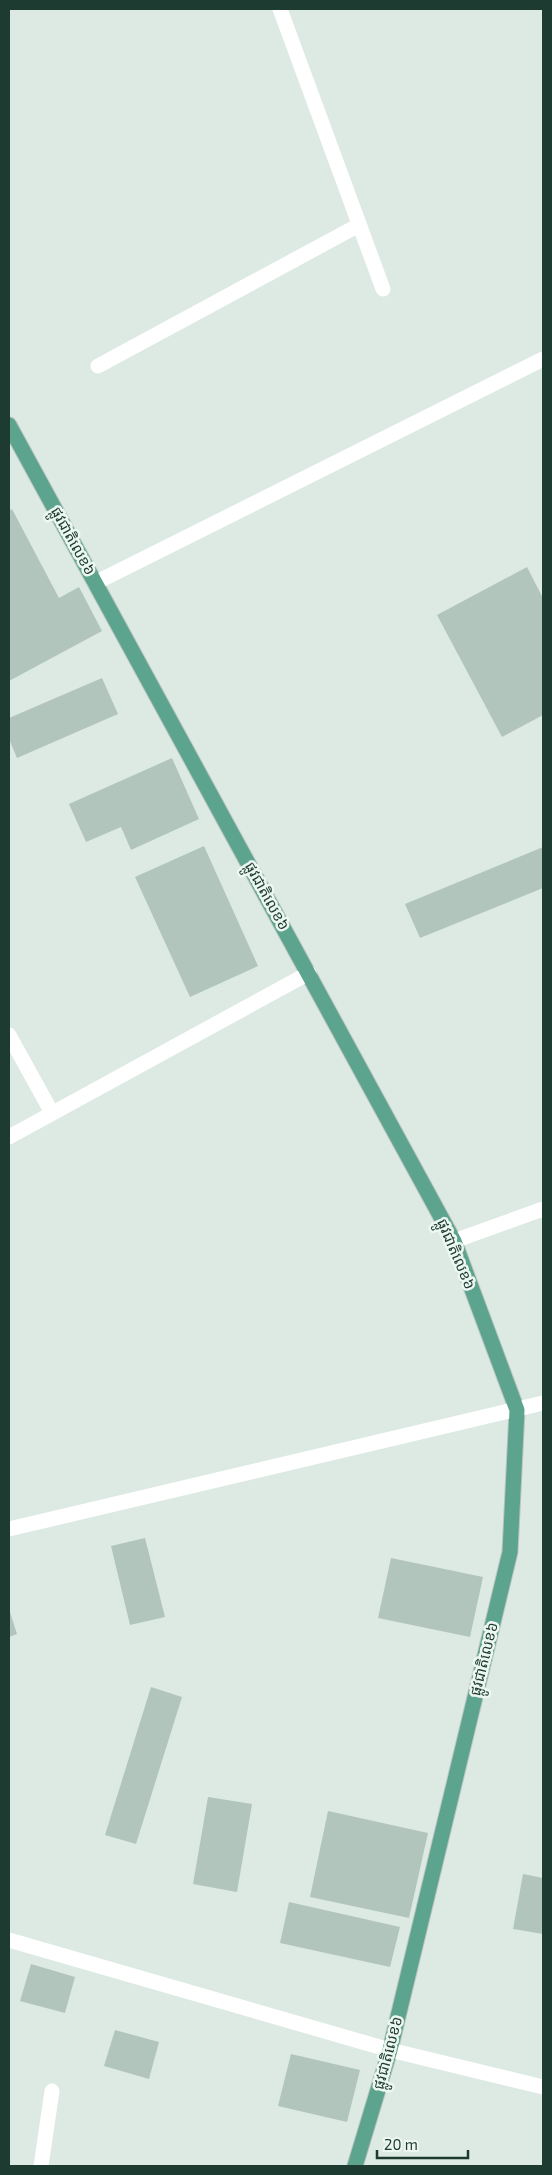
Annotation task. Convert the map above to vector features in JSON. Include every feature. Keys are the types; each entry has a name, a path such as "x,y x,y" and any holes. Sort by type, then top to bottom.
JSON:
{"main road":[{"name":"ផ្លូវជាតិលេខ៦","path":"9,424 454,1241 517,1410 510,1552 390,2050 355,2166"}],"street":[{"path":"280,9 383,289"},
{"path":"98,366 359,224"},
{"path":"95,583 543,359"},
{"path":"9,1137 309,973"},
{"path":"9,1035 52,1114"},
{"path":"454,1241 543,1209"},
{"path":"9,1529 517,1410 543,1402"},
{"path":"9,1940 390,2050 543,2087"},
{"path":"41,2166 52,2092"}],"building":[{"path":"12,509 59,598 79,587 102,631 9,681 9,511"},
{"path":"527,567 543,598 543,715 502,737 437,615"},
{"path":"102,678 118,714 17,758 9,739 9,718"},
{"path":"172,758 199,819 131,850 121,827 86,842 69,804"},
{"path":"204,846 258,966 190,997 135,877"},
{"path":"543,847 543,888 420,938 405,904"},
{"path":"145,1538 165,1617 130,1625 111,1546"},
{"path":"391,1558 483,1577 470,1637 378,1618"},
{"path":"9,1609 17,1634 9,1637"},
{"path":"151,1687 182,1697 136,1844 105,1835"},
{"path":"208,1797 252,1804 237,1892 193,1884"},
{"path":"328,1811 428,1833 409,1918 310,1897"},
{"path":"523,1874 543,1878 543,1934 513,1929"},
{"path":"289,1902 400,1927 390,1967 280,1943"},
{"path":"31,1964 75,1977 65,2013 20,2001"},
{"path":"115,2030 159,2042 149,2079 104,2066"},
{"path":"291,2054 360,2070 347,2122 278,2106"}]}
